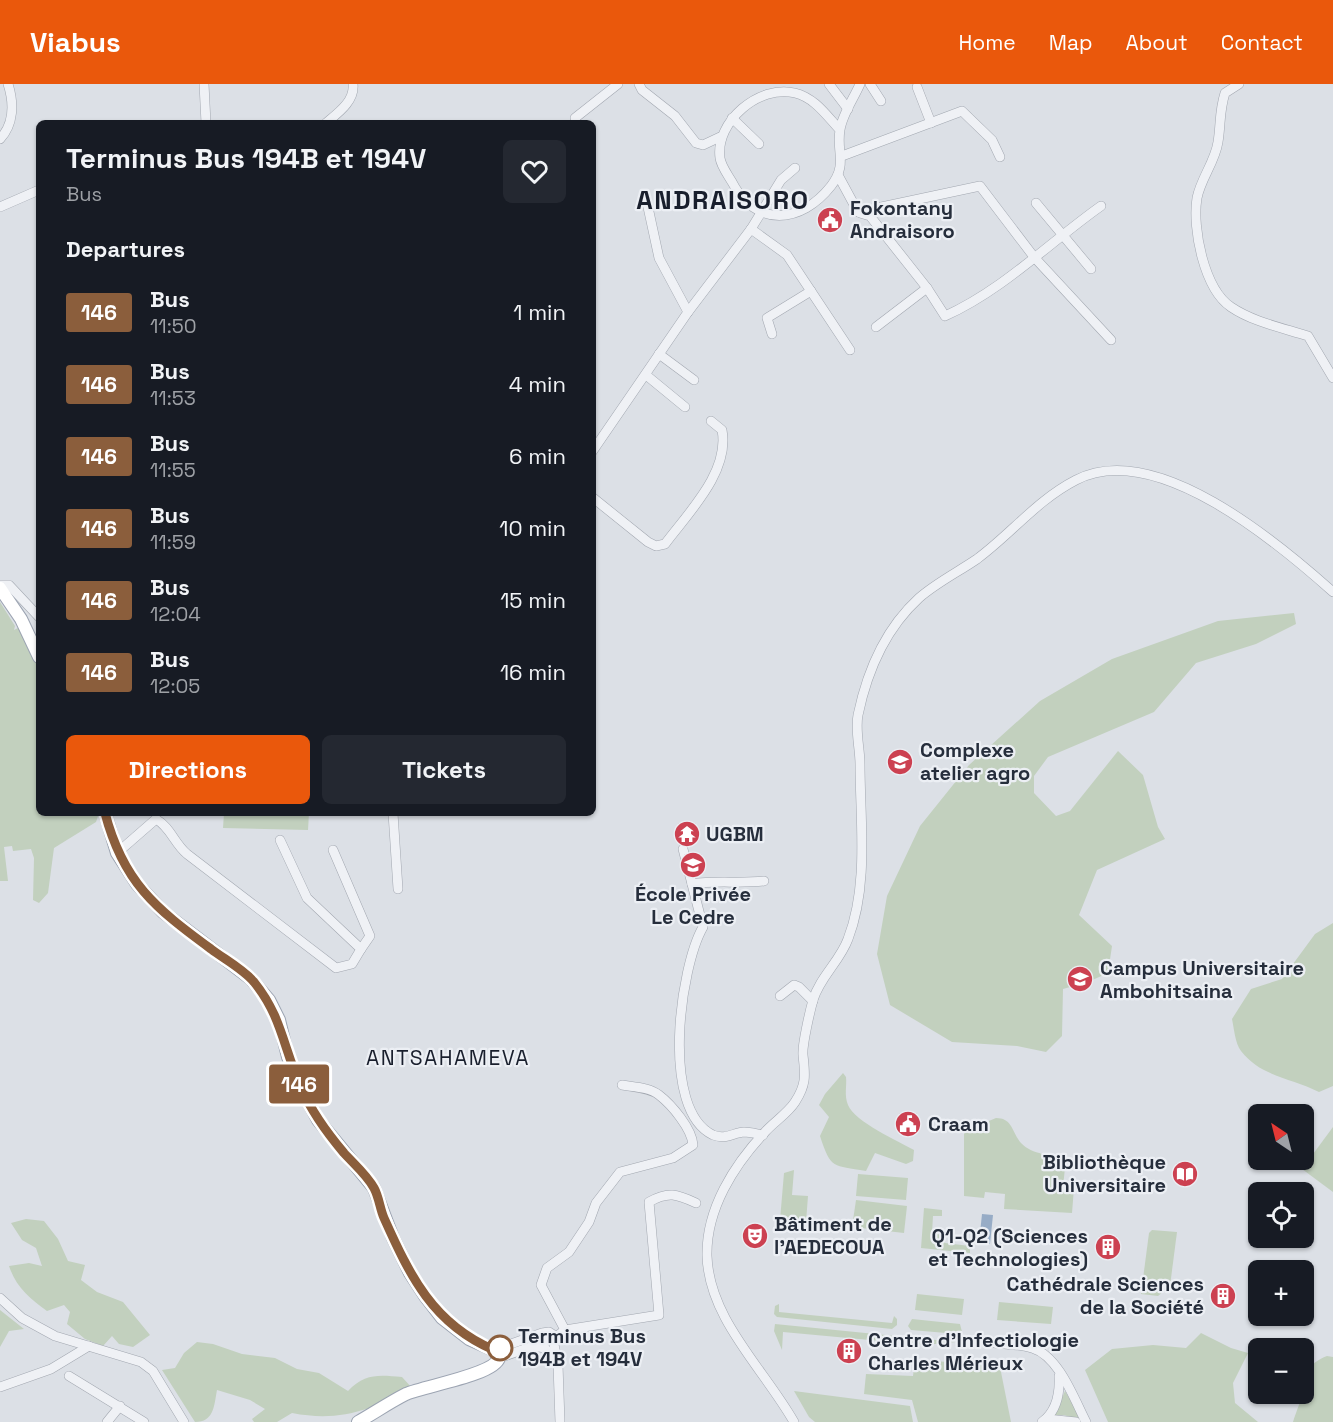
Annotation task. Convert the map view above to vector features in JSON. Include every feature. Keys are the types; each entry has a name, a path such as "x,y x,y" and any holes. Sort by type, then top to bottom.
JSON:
{"main road":[{"path":"0,586 21,619 36,651"},
{"path":"106,816 117,853 137,884 162,912 251,979 268,1000 279,1020 288,1057 302,1090 318,1120 374,1188 382,1215 410,1273 442,1318 469,1339 496,1354 495,1364 476,1373 408,1394 358,1422"}],"street":[{"path":"0,140 11,118 12,96 8,84"},
{"path":"204,84 206,120"},
{"path":"329,120 345,106 354,91 353,84"},
{"path":"574,118 618,84"},
{"path":"639,84 642,90 675,116 696,143 703,145 720,137"},
{"path":"829,84 848,109"},
{"path":"840,130 814,101 793,88 772,93 758,97 732,118 720,137 720,159 737,192 761,213 786,216 797,212 824,193 838,175 842,156 840,130 860,84"},
{"path":"870,84 881,101"},
{"path":"1239,84 1225,93 1219,114 1218,143 1197,196 1196,226 1202,258 1214,286 1228,306 1244,315 1308,336 1333,378"},
{"path":"917,87 931,123"},
{"path":"842,156 962,111 992,140 1000,157"},
{"path":"732,118 759,144"},
{"path":"596,449 688,312 751,229 781,180 795,168"},
{"path":"838,175 858,212 870,216 927,288 945,316 997,286 1060,235 1101,206"},
{"path":"858,212 980,186 1034,257 1111,340"},
{"path":"0,207 36,191"},
{"path":"646,198 659,258 688,312"},
{"path":"1036,203 1091,270"},
{"path":"751,229 787,255 850,350"},
{"path":"876,327 927,288"},
{"path":"772,334 767,318 811,291"},
{"path":"659,354 694,380"},
{"path":"646,375 685,407"},
{"path":"596,500 648,542 656,546 665,544 710,481 723,450 722,430 711,421"},
{"path":"794,1422 766,1375 736,1338 713,1297 707,1256 711,1216 731,1176 763,1135 795,1104 805,1079 807,1065 803,1055 813,1001 848,941 858,898 861,871 857,722 872,666 884,641 918,599 979,557 1037,504 1076,479 1099,471 1128,469 1190,489 1220,504 1298,561 1333,592"},
{"path":"0,586 9,585 36,614"},
{"path":"393,816 398,889"},
{"path":"117,853 156,819 168,827 177,845 187,854 336,968 352,964 370,936 333,850"},
{"path":"280,840 307,898 361,949"},
{"path":"683,849 703,927 694,942 678,1055 687,1105 698,1121 712,1134 724,1137 744,1132 763,1135"},
{"path":"692,884 712,881 732,884 764,881"},
{"path":"780,996 794,985 813,1001"},
{"path":"565,1330 541,1285 547,1268 569,1252 588,1222 596,1203 620,1172 673,1158 693,1145 692,1134 658,1094 644,1088 622,1085"},
{"path":"496,1354 553,1339 565,1330 659,1315 649,1202 662,1194 677,1194 696,1203"},
{"path":"0,1298 22,1318 55,1336 141,1362 153,1371 184,1422"},
{"path":"496,1354 549,1332 553,1339 558,1365 560,1422"},
{"path":"995,1343 1032,1348 1042,1352 1059,1372 1086,1422"},
{"path":"0,1387 51,1369 89,1346"},
{"path":"532,1346 545,1348 558,1365"},
{"path":"1044,1420 1055,1407 1060,1389 1059,1372"},
{"path":"69,1376 144,1422"},
{"path":"106,1422 120,1406"},
{"path":"1044,1420 1076,1422"}],"green space":[{"path":"0,602 15,626 14,630 22,626 36,657 36,816 98,816 96,822 54,848 48,893 39,903 33,900 34,858 31,849 13,851 12,846 4,847 8,881 0,881"},
{"path":"1294,613 1296,624 1256,644 1196,663 1154,712 1048,757 1034,776 1034,793 1056,816 1070,811 1118,751 1143,775 1158,827 1165,839 1097,870 1079,915 1112,946 1108,973 1063,989 1062,1036 1046,1052 1017,1046 952,1042 890,1005 877,954 887,896 920,826 969,765 1040,701 1112,659 1218,621"},
{"path":"224,816 309,816 308,830 223,828"},
{"path":"1333,923 1333,1086 1319,1092 1267,1072 1249,1060 1237,1044 1232,1019 1251,989 1282,979 1315,934"},
{"path":"843,1073 846,1077 847,1101 852,1111 868,1124 914,1150 913,1161 906,1164 875,1153 866,1171 835,1164 827,1155 820,1136 829,1117 819,1105"},
{"path":"996,1118 1006,1120 1021,1143 1031,1150 1066,1158 1063,1187 1074,1188 1072,1213 1004,1209 1005,1194 985,1192 984,1198 964,1196 964,1132 980,1133 984,1123"},
{"path":"1333,1127 1333,1192 1303,1170 1314,1170 1314,1153"},
{"path":"794,1170 792,1195 808,1196 806,1222 780,1220 784,1173"},
{"path":"858,1174 908,1178 906,1200 856,1196"},
{"path":"856,1200 907,1206 904,1233 852,1227"},
{"path":"924,1208 942,1210 942,1216 933,1216 932,1233 946,1236 945,1243 970,1246 970,1253 921,1248"},
{"path":"26,1219 44,1221 58,1239 68,1261 85,1265 81,1280 97,1292 123,1302 150,1335 133,1347 119,1344 112,1336 103,1346 85,1339 67,1324 70,1312 64,1305 47,1311 29,1297 15,1280 9,1266 29,1263 42,1266 36,1248 22,1240 11,1223"},
{"path":"1152,1230 1177,1232 1170,1286 1158,1296 1141,1294 1149,1233"},
{"path":"917,1294 964,1299 962,1315 915,1310"},
{"path":"999,1302 1053,1307 1051,1324 997,1320"},
{"path":"779,1304 779,1312 892,1323 894,1316 897,1319 897,1325 892,1329 777,1317 774,1314 775,1306"},
{"path":"0,1310 24,1329 9,1331 0,1347"},
{"path":"912,1319 960,1324 962,1332 958,1334 911,1330 908,1326"},
{"path":"775,1324 956,1342 924,1345 783,1332 782,1350 774,1331"},
{"path":"1201,1333 1231,1348 1248,1353 1233,1383 1235,1403 1258,1422 1108,1422 1085,1370 1112,1349 1153,1345 1186,1348"},
{"path":"197,1342 213,1344 242,1354 275,1358 297,1369 319,1373 348,1391 360,1381 373,1376 402,1377 412,1388 382,1403 354,1412 324,1416 292,1413 277,1422 254,1422 252,1419 265,1409 250,1400 217,1390 210,1416 195,1422 162,1370 175,1368 184,1353"},
{"path":"1327,1356 1333,1357 1333,1422 1293,1422 1299,1404 1314,1404 1314,1364"},
{"path":"915,1359 1000,1367 1011,1422 918,1422 912,1400 864,1394 866,1374 913,1376"},
{"path":"794,1391 910,1406 913,1422 815,1422 809,1417"},
{"path":"1065,1391 1082,1421 1064,1415 1054,1416"}],"water":[{"path":"982,1214 993,1215 990,1244 979,1243"}],"bus line":[{"name":"146","path":"106,816 117,853 137,884 162,912 251,979 268,1000 279,1020 288,1057 302,1090 318,1120 374,1188 382,1215 410,1273 425,1296 442,1318 469,1339 494,1350 500,1348"}],"place":[{"name":"Fokontany Andraisoro","path":"830,220"},
{"name":"Complexe atelier agro","path":"900,762"},
{"name":"UGBM","path":"687,834"},
{"name":"École Privée Le Cedre","path":"693,865"},
{"name":"Campus Universitaire Ambohitsaina","path":"1080,979"},
{"name":"Craam","path":"908,1124"},
{"name":"Bibliothèque Universitaire","path":"1185,1174"},
{"name":"Bâtiment de l'AEDECOUA","path":"755,1236"},
{"name":"Q1-Q2 (Sciences et Technologies)","path":"1108,1247"},
{"name":"Cathédrale Sciences de la Société","path":"1223,1296"},
{"name":"Terminus Bus 194B et 194V","path":"500,1348"},
{"name":"Centre d'Infectiologie Charles Mérieux","path":"849,1351"}],"district":[{"name":"ANDRAISORO","path":"723,200"},
{"name":"ANTSAHAMEVA","path":"448,1058"}]}
